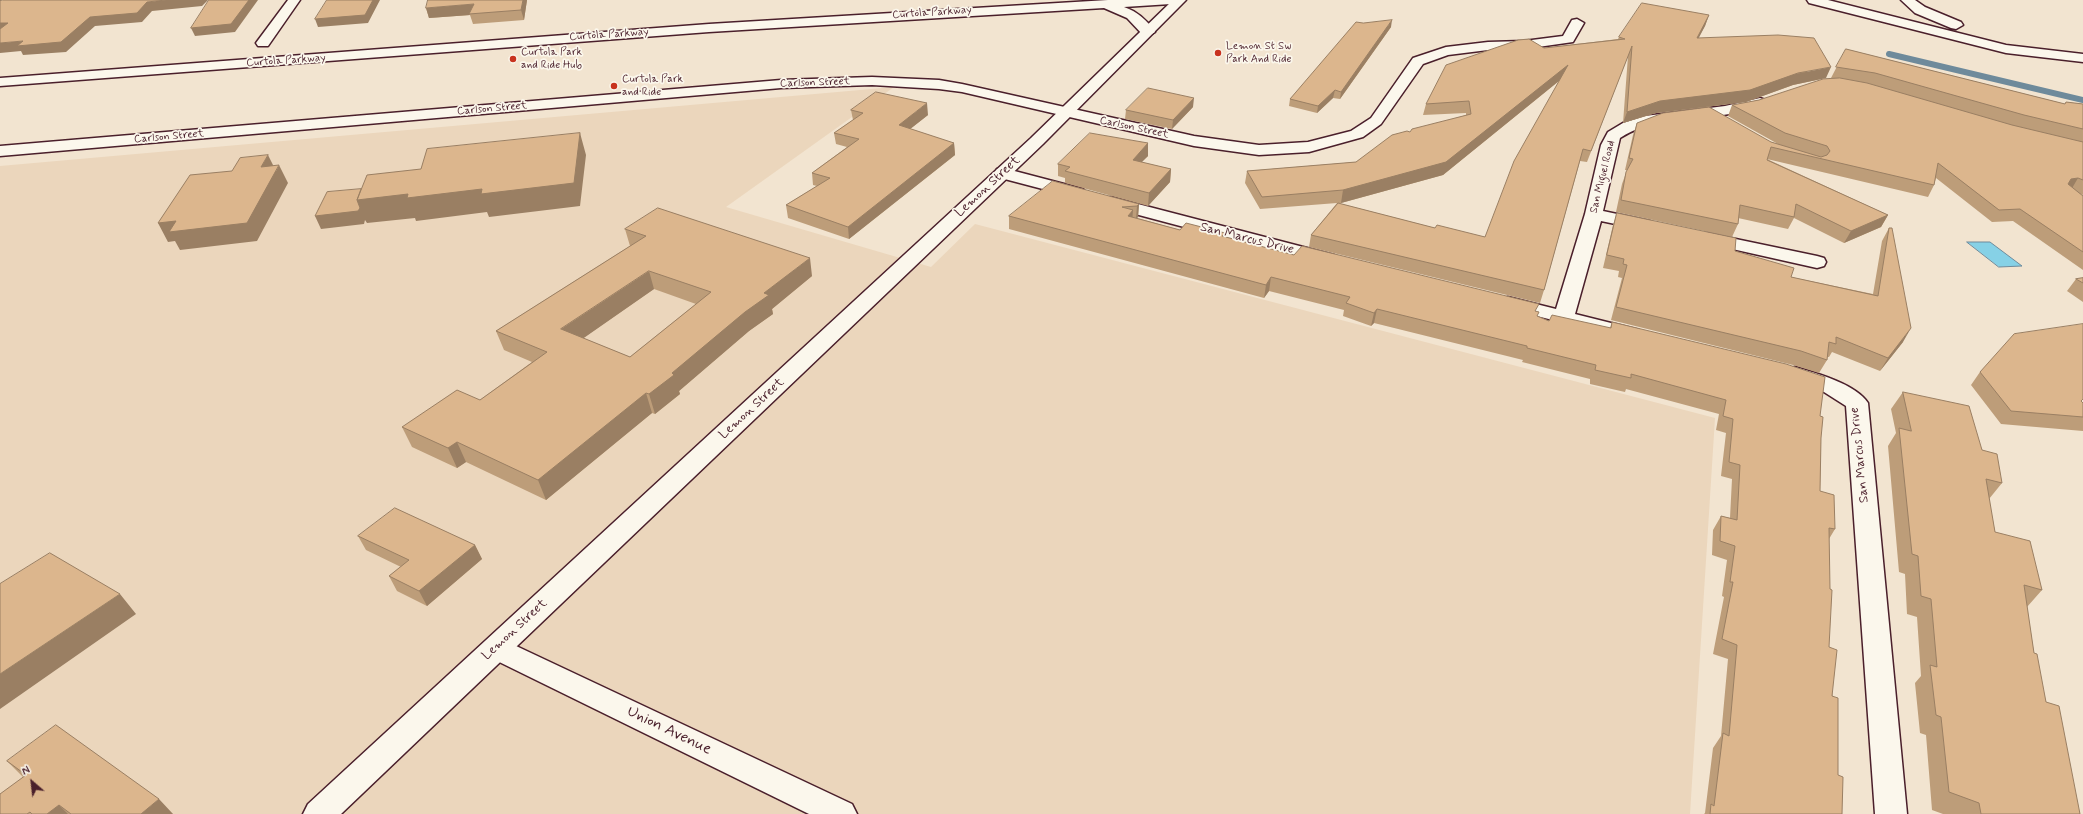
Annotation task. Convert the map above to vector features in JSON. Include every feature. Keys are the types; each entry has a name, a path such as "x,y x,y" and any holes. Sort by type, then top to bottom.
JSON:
{"main road":[{"path":"263,43 294,0"},
{"name":"Curtola Parkway","path":"0,71 670,20 980,0"},
{"name":"Curtola Parkway","path":"0,82 701,28 1099,3 1171,0"},
{"name":"Lemon Street","path":"319,814 1003,173 1180,0"},
{"path":"1813,0 2006,49 2083,58"},
{"path":"1907,0 1920,10 1971,30 2042,44 2083,48"},
{"path":"1099,3 1139,18 1148,32"},
{"name":"Carlson Street","path":"0,152 781,84 896,80 933,83 1194,141 1259,150 1308,147 1358,134 1376,121 1418,61 1446,51 1488,46 1524,45 1568,39 1577,23"},
{"path":"0,78 61,66"},
{"name":"San Miguel Road","path":"1564,317 1594,214 1609,145 1614,135 1628,128 1656,119 1749,107 1776,97"},
{"path":"1709,113 1728,125"},
{"name":"San Marcus Drive","path":"1003,173 1242,238 1344,263"},
{"path":"1594,214 1664,229"},
{"path":"1694,236 1817,262"},
{"path":"1488,298 1648,338"},
{"name":"San Marcus Drive","path":"1778,369 1832,387 1857,403 1891,814"},
{"name":"Union Avenue","path":"497,648 841,814"}],"shaded area":[{"path":"894,87 726,207 931,267 975,224 1715,418 1690,814 0,814 0,166"}],"water":[{"path":"1967,242 1990,242 2022,266 1999,267"}],"building":[{"path":"166,0 147,2 137,13 90,17 61,42 17,46 23,41 0,43 0,29 8,23 0,23 0,1"},
{"path":"209,0 249,0 231,24 191,28"},
{"path":"327,0 373,0 365,15 315,19"},
{"path":"428,0 523,0 521,10 469,14 474,4 426,8"},
{"path":"1642,3 1709,15 1697,38 1778,35 1814,38 1831,67 1798,73 1750,90 1660,101 1627,112 1632,46 1591,151 1583,149 1544,290 1311,235 1338,203 1435,228 1437,225 1485,237 1514,161 1568,65 1446,162 1343,190 1262,197 1247,171 1356,162 1392,135 1407,131 1410,132 1412,129 1471,114 1469,101 1426,104 1446,65 1518,40 1529,39 1544,48 1625,39 1619,37"},
{"path":"1392,20 1341,92 1335,90 1318,106 1290,99 1356,22 1363,23"},
{"path":"1846,49 2065,104 2066,102 2083,104 2083,129 2024,115 1875,73 1836,67"},
{"path":"1840,78 1867,83 2012,125 2083,142 2083,180 2078,178 2071,179 2068,184 2083,196 2083,252 2020,209 1999,210 1938,163 1934,185 1771,147 1767,160 1888,215 1851,231 1796,204 1794,217 1740,205 1738,224 1621,200 1626,172 1633,159 1629,158 1637,123 1663,113 1709,107 1771,142 1821,157 1827,155 1830,151 1827,146 1785,133 1732,105 1759,100 1823,79"},
{"path":"1148,88 1194,98 1173,120 1126,110"},
{"path":"876,92 927,103 899,125 954,143 848,227 786,205 830,178 812,173 859,139 834,133 863,113 851,110"},
{"path":"580,133 574,183 481,194 482,189 407,198 408,194 357,200 367,175 421,169 427,149"},
{"path":"1090,133 1148,143 1133,160 1171,169 1149,193 1065,171 1070,167 1058,164"},
{"path":"268,155 261,167 279,165 247,223 169,232 176,221 158,223 190,175 232,171 240,158"},
{"path":"1053,181 1139,204 1137,206 1122,207 1133,210 1128,216 1180,230 1186,223 1225,233 1222,236 1294,255 1302,246 1539,304 1535,311 1539,312 1537,316 1549,321 1552,315 1611,328 1612,322 1786,364 1825,377 1820,416 1823,417 1820,491 1834,495 1835,529 1829,528 1830,589 1832,590 1829,647 1837,650 1832,696 1838,698 1838,775 1843,777 1842,814 1710,814 1711,804 1714,806 1723,733 1729,736 1737,645 1722,639 1733,582 1730,582 1735,546 1720,541 1721,516 1737,520 1740,465 1729,462 1733,419 1723,416 1726,400 1631,374 1631,378 1595,370 1596,365 1527,348 1527,346 1377,309 1374,313 1346,303 1350,297 1271,277 1266,285 1009,216"},
{"path":"361,189 357,200 360,208 358,211 315,216 327,192"},
{"path":"658,208 810,258 764,293 769,295 745,312 672,373 674,375 649,394 646,393 538,480 457,442 448,448 402,427 457,390 480,400 547,352 496,331 646,236 625,229","holes":["649,271 711,292 630,357 561,329"]},
{"path":"1617,213 1736,238 1735,251 1794,268 1791,277 1878,296 1889,228 1892,228 1911,328 1888,358 1836,337 1836,344 1829,342 1827,360 1801,351 1616,307 1627,265 1623,264 1624,259 1607,255"},
{"path":"2083,278 2083,283 2076,279"},
{"path":"2083,324 2083,399 2081,401 2083,403 2083,417 2011,411 1980,372 2014,334"},
{"path":"1903,392 1969,406 1982,450 1997,454 2002,483 1986,479 1995,532 2030,541 2042,590 2024,585 2034,653 2037,654 2046,702 2059,706 2080,814 1981,814 1979,803 1949,792 1941,717 1936,715 1930,665 1937,667 1931,599 1921,596 1918,556 1912,554 1899,428 1911,431"},
{"path":"395,508 475,545 419,591 389,576 409,560 358,536"},
{"path":"50,553 120,594 0,674 0,584"},
{"path":"56,725 159,799 141,814 71,814 59,805 47,814 32,814 30,812 27,814 0,814 0,794 26,775 7,761"}],"waterway":[{"path":"1889,54 2083,100"}],"place":[{"name":"Lemon St Sw Park And Ride","path":"1218,53"},
{"name":"Curtola Park and Ride Hub","path":"513,59"},
{"name":"Curtola Park and Ride","path":"614,86"}]}
